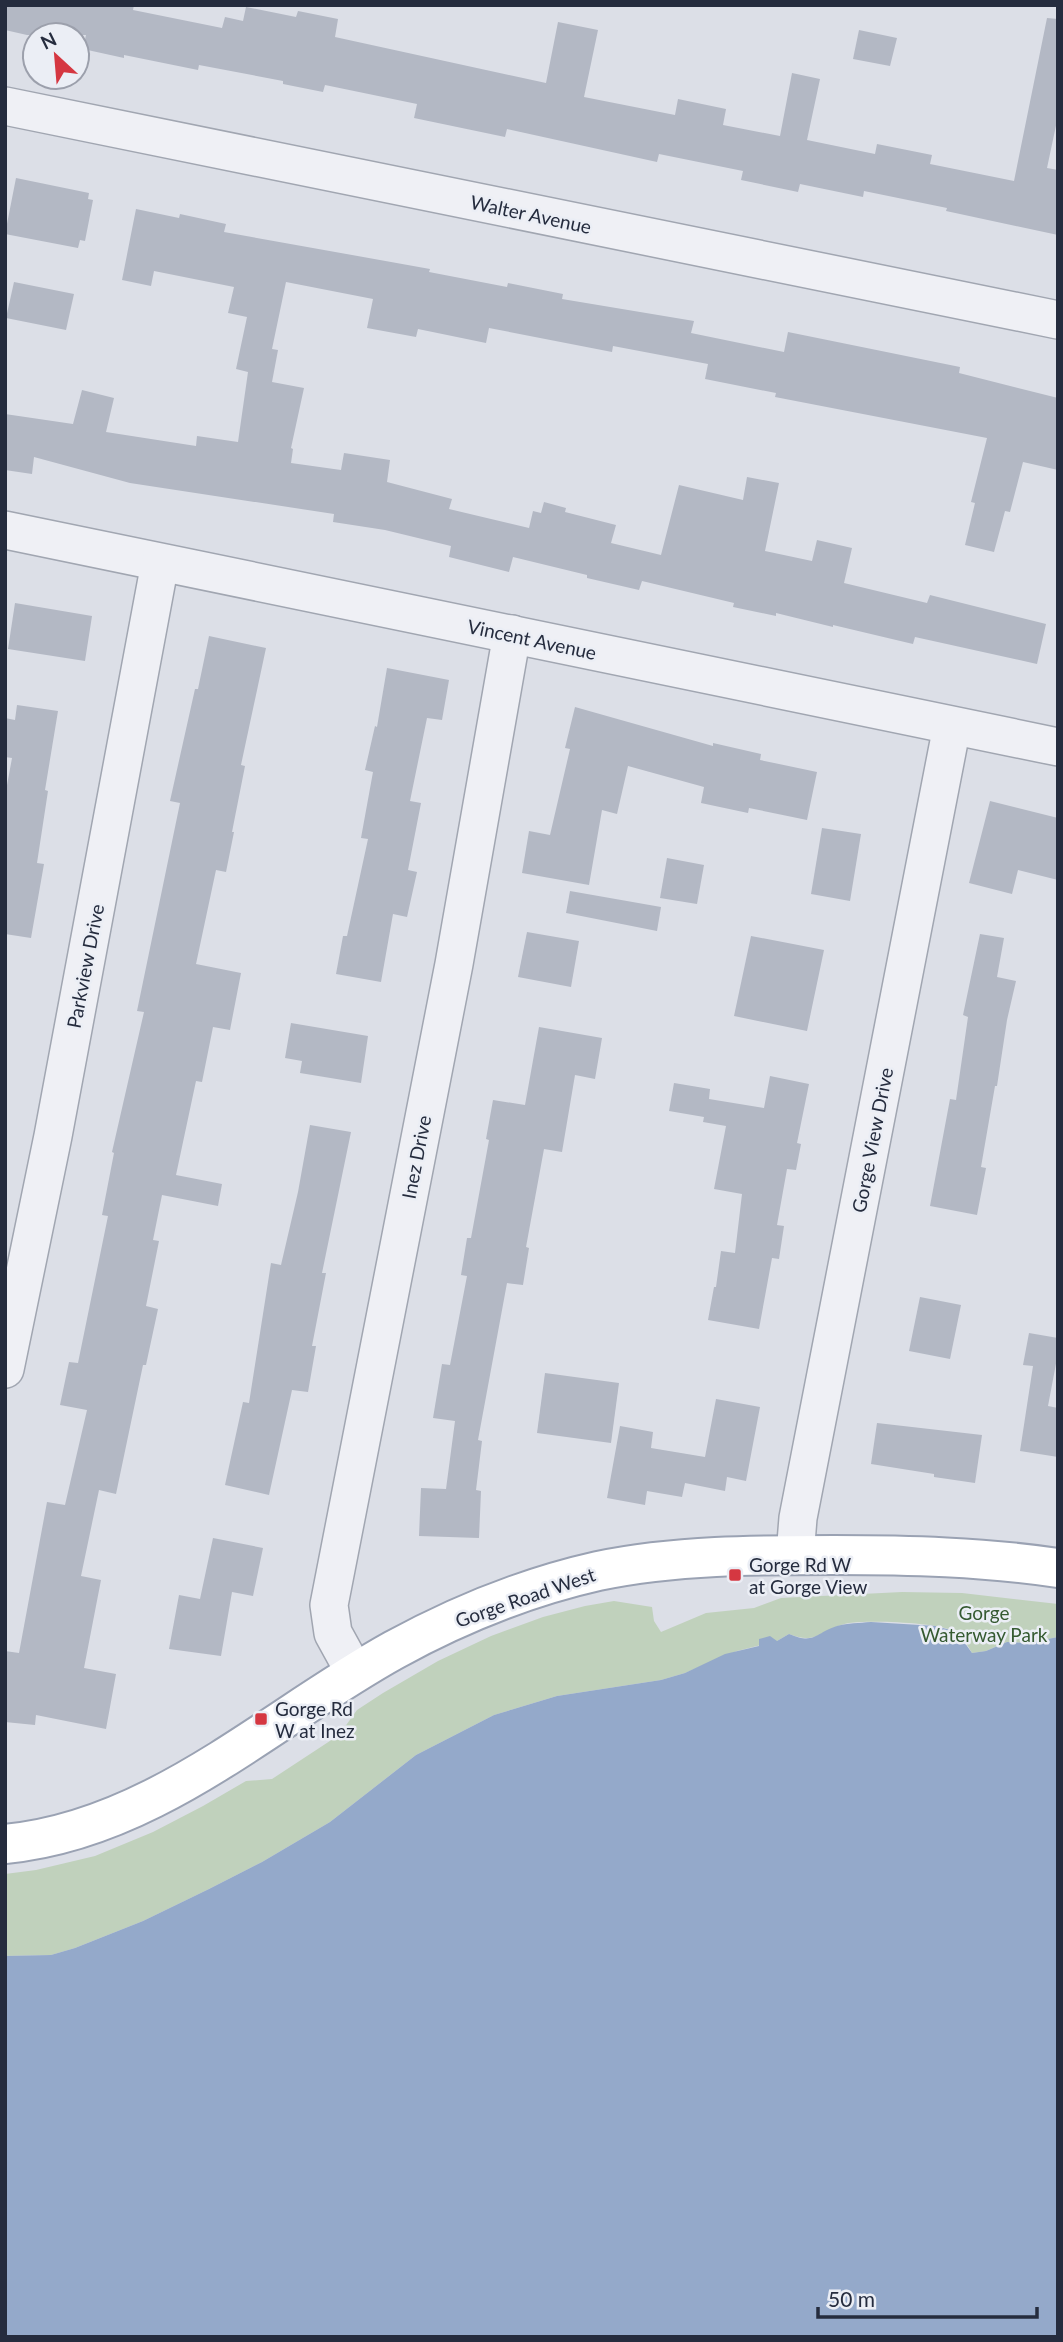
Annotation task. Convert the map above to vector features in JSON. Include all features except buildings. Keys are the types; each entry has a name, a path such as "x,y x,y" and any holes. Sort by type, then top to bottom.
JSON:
{"main road":[{"name":"Gorge Road West","path":"5,1844 51,1836 86,1826 133,1807 198,1774 394,1650 474,1611 556,1583 598,1572 661,1562 795,1555 933,1555 986,1558 1058,1568"}],"street":[{"name":"Walter Avenue","path":"5,106 1058,320"},
{"name":"Vincent Avenue","path":"5,530 1058,747"},
{"name":"Parkview Drive","path":"5,1369 53,1136 160,563"},
{"name":"Inez Drive","path":"355,1673 333,1633 329,1605 454,964 512,634"},
{"name":"Gorge View Drive","path":"795,1555 798,1518 953,726"}],"green space":[{"name":"Gorge Waterway Park","path":"902,1592 962,1593 1058,1604 1058,1637 1027,1643 1007,1642 986,1651 972,1653 956,1632 935,1626 849,1623 814,1637 789,1634 777,1641 737,1651 661,1680 557,1696 494,1715 416,1755 330,1822 209,1889 143,1921 75,1948 51,1955 5,1956 5,1874 36,1870 95,1856 153,1832 246,1781 272,1779 339,1735 357,1710 383,1693 438,1661 491,1636 543,1617 614,1601 652,1607 654,1621 661,1632 706,1613 754,1608 781,1598"}],"water":[{"path":"871,1622 936,1626 957,1632 972,1653 986,1651 1007,1642 1027,1643 1058,1637 1058,2337 5,2337 5,1956 51,1955 75,1948 143,1921 209,1889 330,1822 416,1755 494,1715 557,1696 661,1680 685,1673 725,1654 759,1646 759,1639 770,1636 777,1641 789,1634 810,1638 837,1626"}],"place":[{"name":"Gorge Rd W at Gorge View","path":"735,1575"},
{"name":"Gorge Rd W at Inez","path":"261,1719"}]}
